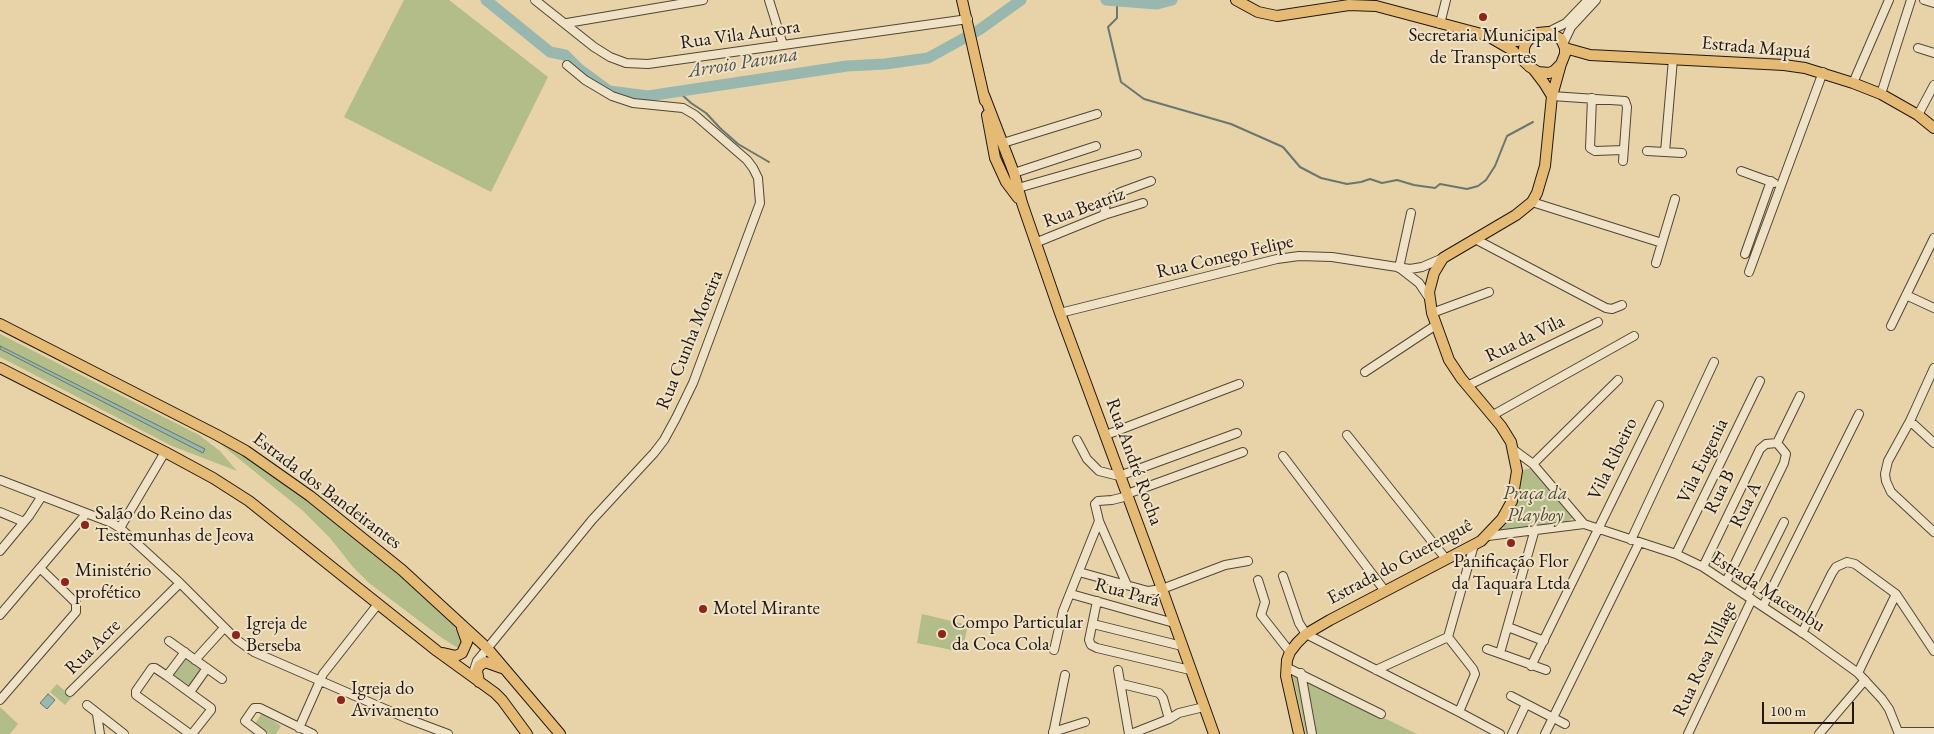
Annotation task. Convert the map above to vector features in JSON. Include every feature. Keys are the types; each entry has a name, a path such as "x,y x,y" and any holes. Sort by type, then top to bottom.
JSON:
{"main road":[{"name":"Rua André Rocha","path":"962,0 984,95 993,153 1006,182 1022,203"},
{"path":"1236,0 1258,12 1277,16 1375,3 1493,39 1517,41 1548,32 1557,36 1564,46 1562,62 1552,96 1544,171 1540,186 1532,202 1516,215 1443,258"},
{"path":"1534,35 1524,48 1524,54 1531,67 1543,73 1549,72 1562,62"},
{"path":"1493,39 1512,50 1531,67 1552,96"},
{"name":"Estrada Mapuá","path":"1564,46 1590,55 1784,65 1823,72 1881,94 1918,115 1934,128"},
{"name":"Estrada Mapuá","path":"1562,62 1590,55"},
{"name":"Rua André Rocha","path":"984,95 1014,173 1035,243 1060,314 1106,435 1119,476 1128,495 1214,734"},
{"name":"Estrada do Guerenguê","path":"1299,734 1287,683 1286,667 1290,652 1296,642 1330,620 1488,536 1502,519 1512,501 1517,471 1514,450 1507,434 1493,414 1467,386 1449,360 1432,313 1428,298 1432,279 1443,258"},
{"name":"Estrada dos Bandeirantes","path":"0,324 168,408 246,451 310,496 402,570 487,648 560,734"},
{"path":"0,368 165,452 213,478 249,501 437,651 502,700 527,734"},
{"path":"437,651 454,656 462,653 467,642 460,624"},
{"path":"476,680 479,666 485,662 506,670"}],"street":[{"name":"Rua Vila Aurora","path":"535,0 594,47 610,57 626,63 648,64 968,20"},
{"path":"566,23 703,0"},
{"path":"769,0 783,45"},
{"path":"1440,24 1446,0"},
{"path":"1548,32 1566,23 1588,0"},
{"path":"1564,46 1571,27 1596,0"},
{"path":"1853,82 1889,0"},
{"path":"1881,94 1911,0"},
{"path":"1924,0 1934,3"},
{"path":"1918,48 1934,53"},
{"path":"1665,152 1672,59"},
{"name":"Rua Cunha Moreira","path":"476,680 475,663 592,520 664,440 693,383 760,203 759,183 754,168 716,131 695,115 678,107 622,100 601,90 567,65"},
{"path":"1749,272 1823,72"},
{"path":"1918,115 1934,85"},
{"path":"1552,96 1621,99 1626,102 1623,161"},
{"path":"1592,98 1590,148 1595,150 1623,150"},
{"path":"1003,143 1097,114"},
{"path":"1014,173 1096,146"},
{"path":"1647,150 1682,153"},
{"path":"1018,188 1137,154"},
{"path":"1741,171 1780,185"},
{"path":"1104,215 1106,203 1113,196 1152,181"},
{"path":"1745,254 1771,182"},
{"path":"1656,263 1676,199"},
{"path":"1532,202 1662,243"},
{"name":"Rua Beatriz","path":"1035,243 1104,215 1143,203"},
{"path":"1399,268 1411,213"},
{"path":"1890,326 1934,238"},
{"path":"1475,239 1606,308 1612,309 1622,305"},
{"name":"Rua Conego Felipe","path":"1060,314 1278,259 1299,256 1332,256 1399,268 1419,268 1443,258"},
{"name":"Rua Conego Felipe","path":"1399,268 1420,283 1428,298"},
{"path":"1419,268 1430,272 1432,279 1426,284 1420,283"},
{"path":"1432,313 1489,292"},
{"path":"1906,295 1934,308"},
{"name":"Rua da Vila","path":"1467,386 1598,322"},
{"path":"1365,372 1436,325"},
{"path":"1493,414 1634,336"},
{"path":"1631,540 1714,362"},
{"path":"1934,368 1910,422 1888,461 1886,481 1891,492 1934,532"},
{"path":"1533,464 1618,380"},
{"name":"Vila Eugenia","path":"1676,554 1760,381"},
{"path":"1106,435 1239,384"},
{"path":"1777,443 1800,396"},
{"name":"Vila Ribeiro","path":"1531,666 1659,404"},
{"path":"1763,606 1859,414"},
{"path":"1910,422 1934,443"},
{"path":"1077,440 1087,459 1099,471 1119,476 1236,433"},
{"path":"1346,435 1446,559"},
{"name":"Rua B","path":"1703,567 1760,449 1766,444 1777,443"},
{"name":"Rua A","path":"1726,582 1784,463 1786,454 1777,443"},
{"name":"Estrada Macembu","path":"1514,450 1533,464 1584,524"},
{"path":"120,528 165,452"},
{"path":"1127,585 1099,521 1096,501 1128,495 1243,452"},
{"path":"1282,456 1385,591"},
{"path":"0,480 120,528 180,583 224,628 254,652 408,719 448,734"},
{"path":"0,552 42,496"},
{"path":"0,512 24,522"},
{"path":"0,615 86,514"},
{"path":"1054,650 1063,611 1099,521"},
{"name":"Rua Rosa Village","path":"1688,734 1784,522"},
{"name":"Estrada Macembu","path":"1488,536 1584,524 1676,554 1703,567 1763,606 1858,673 1882,699 1899,733"},
{"path":"1500,653 1535,529"},
{"path":"0,536 9,541"},
{"path":"1545,734 1640,543"},
{"path":"1376,670 1448,637 1474,545"},
{"path":"1079,572 1148,591 1162,588 1225,565 1248,561"},
{"path":"1802,633 1832,573 1841,564 1847,562 1855,564 1896,594 1934,652"},
{"path":"0,700 76,612 76,603 40,568"},
{"path":"1283,576 1299,623 1306,634 1500,734"},
{"path":"1258,580 1265,602 1261,615 1290,652"},
{"name":"Rua Acre","path":"70,692 180,583"},
{"name":"Rua Pará","path":"1071,594 1174,623"},
{"path":"1858,673 1896,594"},
{"path":"1097,601 1089,640 1093,647 1190,670"},
{"path":"290,734 297,726 323,674 378,604"},
{"path":"1093,624 1182,646"},
{"path":"1508,627 1544,641"},
{"path":"195,660 224,628"},
{"path":"1448,637 1475,674 1459,712"},
{"path":"169,641 222,678"},
{"path":"1488,648 1531,666 1546,670"},
{"path":"167,676 185,652"},
{"path":"1286,667 1381,714"},
{"path":"152,668 155,668 190,692 211,709 191,734 135,694 152,668"},
{"path":"190,692 207,668"},
{"path":"1118,670 1130,734 1169,719 1179,713 1204,706"},
{"path":"1301,673 1312,734"},
{"path":"1064,675 1053,733 1085,722"},
{"path":"1819,734 1865,680"},
{"path":"1122,684 1159,693 1163,698 1169,719"},
{"path":"1511,696 1564,724"},
{"path":"1512,734 1526,704"},
{"path":"87,705 124,734"},
{"path":"262,734 245,720 252,710 260,708 313,734"},
{"path":"97,714 100,734"},
{"path":"1899,733 1934,732"}],"green space":[{"path":"404,0 449,0 548,77 491,192 344,117"},
{"path":"0,334 199,435 220,451 237,471 172,446 0,357"},
{"path":"212,437 224,442 287,483 411,585 464,631 461,650 369,583 353,567 330,538 302,510"},
{"name":"Praça da Playboy","path":"1530,468 1574,513 1572,518 1564,524 1493,533 1498,528 1517,472"},
{"name":"Compo Particular da Coca Cola","path":"922,614 968,625 962,652 917,643"},
{"path":"188,651 208,665 192,688 172,674"},
{"path":"1292,673 1417,734 1306,734"},
{"path":"57,684 72,697 65,705 50,692"},
{"path":"0,707 18,724 10,734 0,734"},
{"path":"262,713 281,726 276,734 269,734 255,724"}],"water":[{"path":"0,346 205,449 203,453 0,349"},
{"path":"48,694 55,700 47,709 40,703"}],"waterway":[{"name":"Arroio Pavuna","path":"486,0 550,52 565,55 579,69 609,91 648,96 847,66 885,64 928,58 979,30 1021,0"},
{"name":"Arroio Pavuna","path":"1106,0 1157,4 1172,0"},
{"path":"1117,1 1117,18 1108,27 1121,82 1144,99 1231,124 1283,147 1300,167 1321,178 1347,184 1370,179 1382,183 1397,180 1435,188 1440,184 1467,189 1478,186 1486,180 1495,166 1507,136 1533,122"},
{"path":"679,92 706,113 738,144 769,162"}],"place":[{"name":"Secretaria Municipal de Transportes","path":"1483,17"},
{"name":"Salão do Reino das Testemunhas de Jeova","path":"85,525"},
{"name":"Panificação Flor da Taquara Ltda","path":"1511,543"},
{"name":"Ministério profético","path":"65,582"},
{"name":"Motel Mirante","path":"703,609"},
{"name":"Compo Particular da Coca Cola","path":"942,634"},
{"name":"Igreja de Berseba","path":"236,635"},
{"name":"Igreja do Avivamento","path":"341,700"}]}
